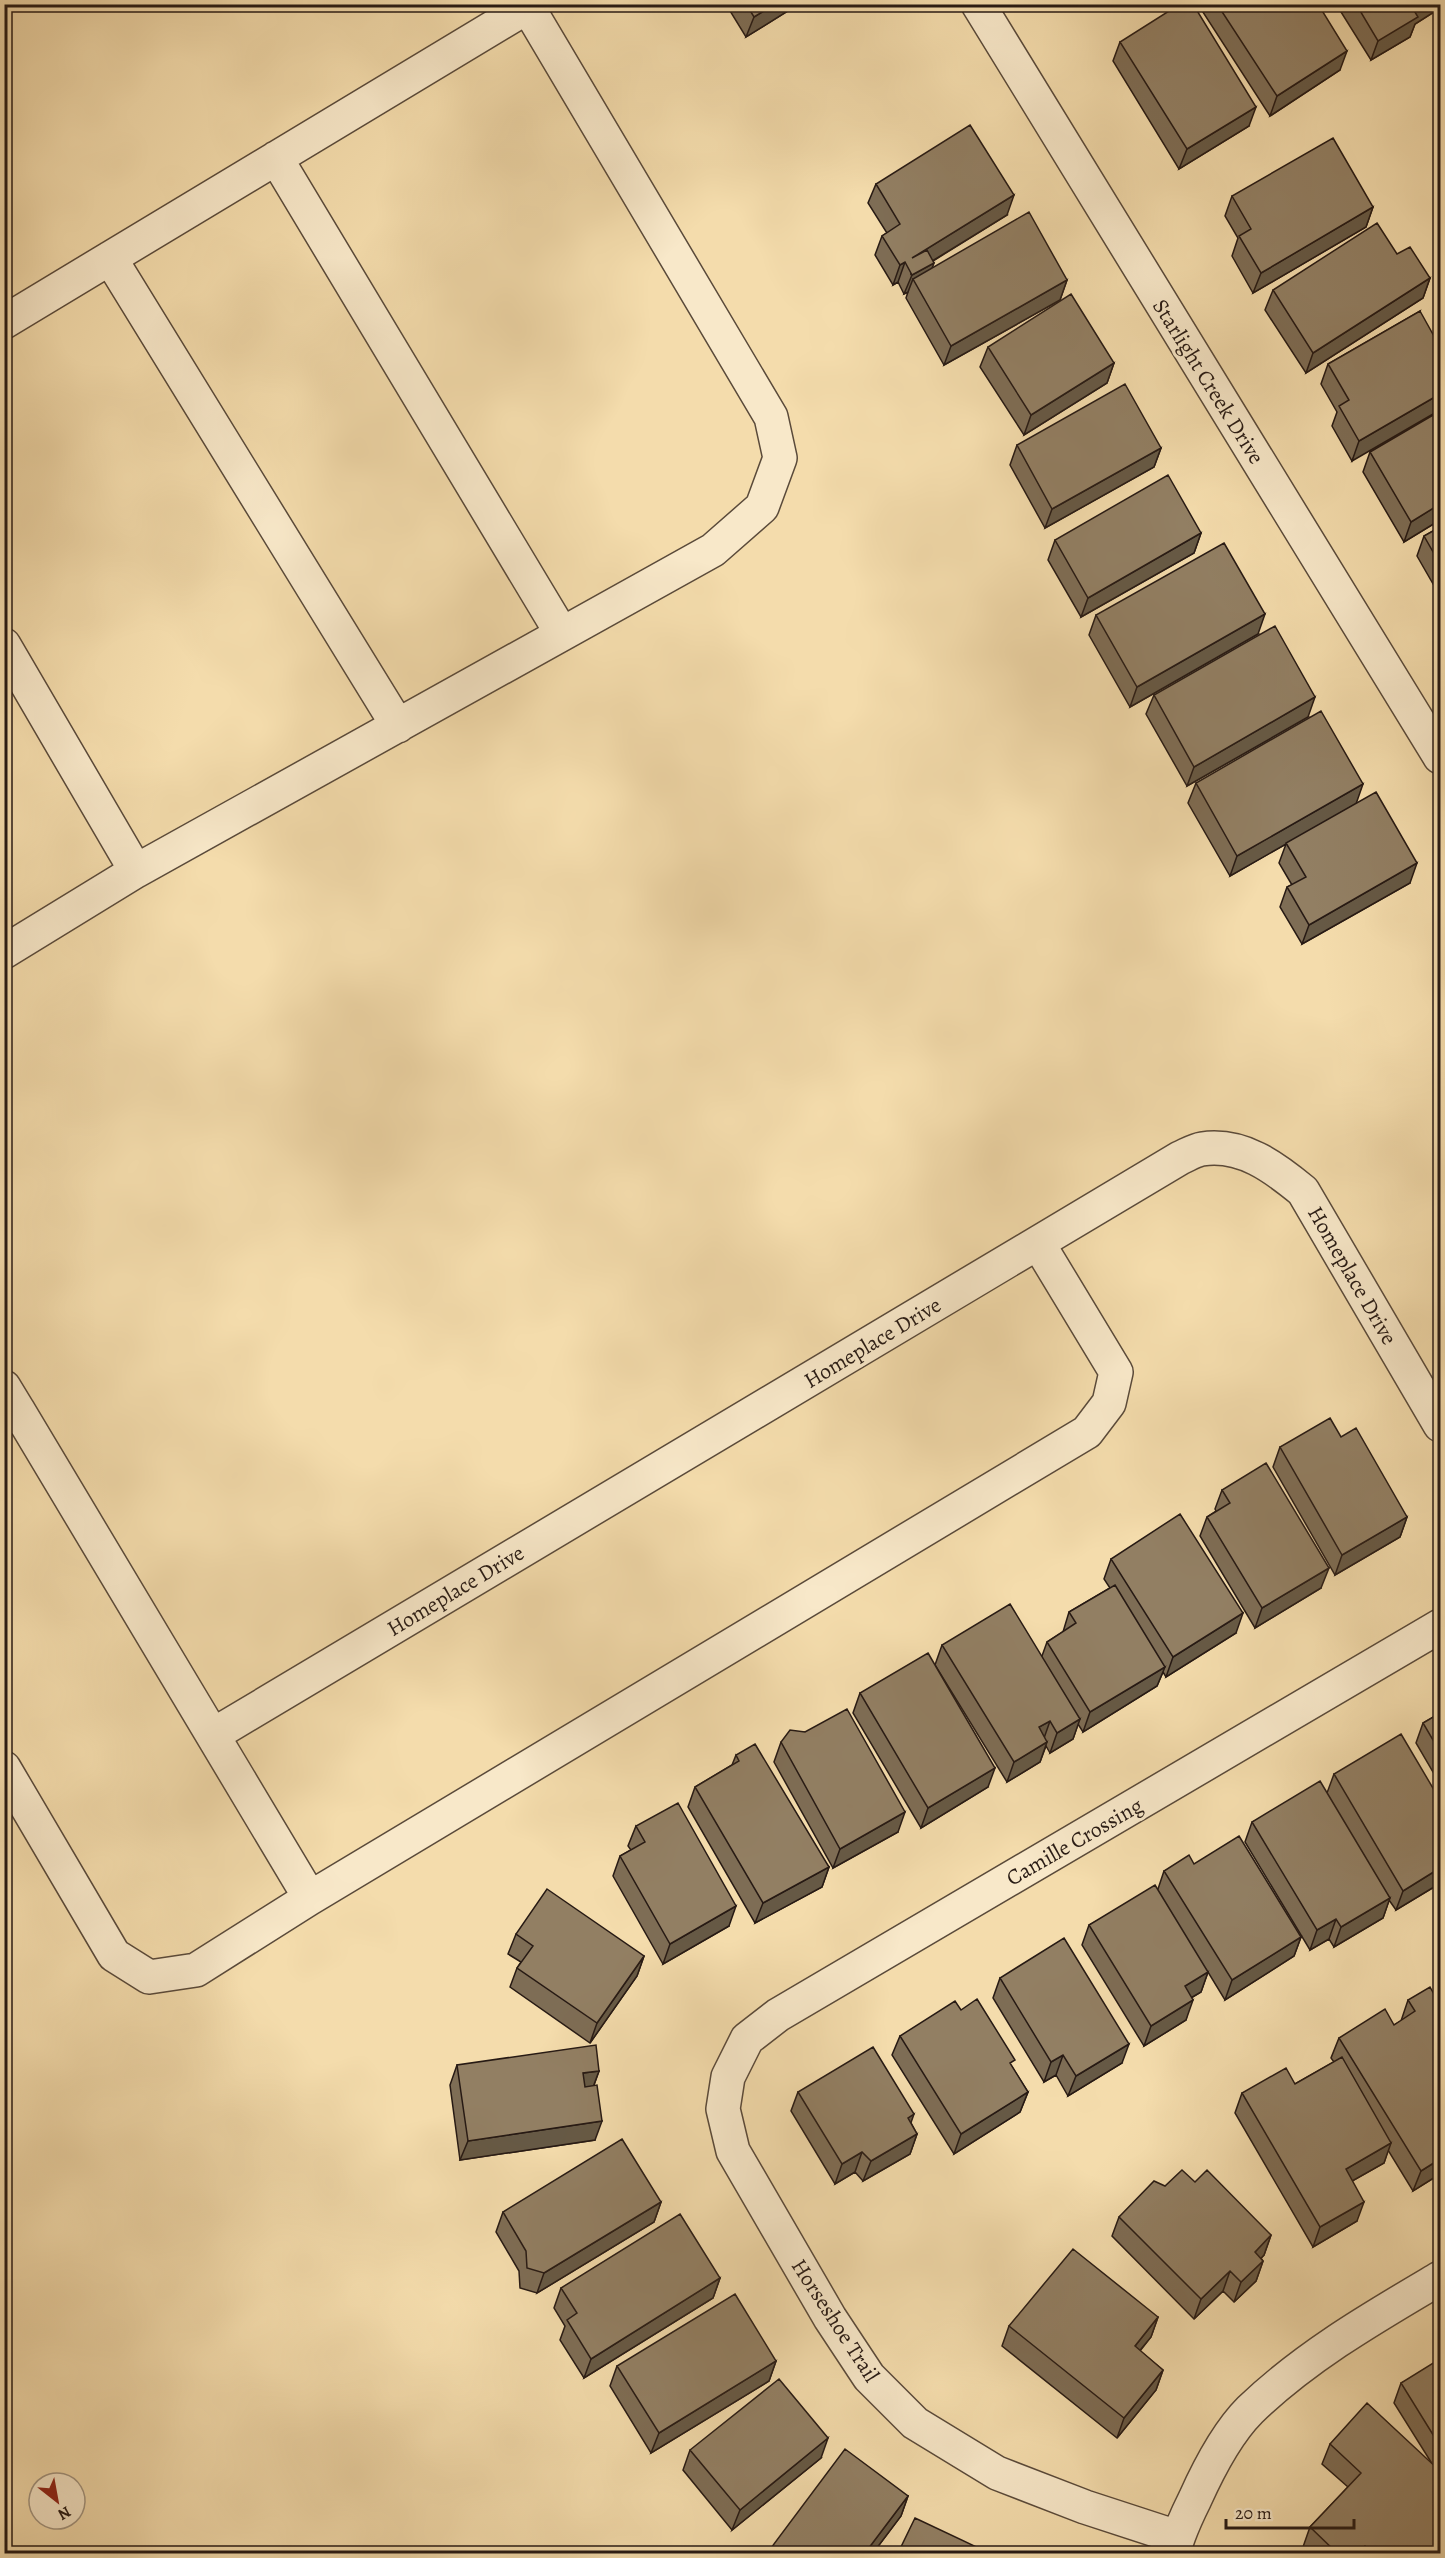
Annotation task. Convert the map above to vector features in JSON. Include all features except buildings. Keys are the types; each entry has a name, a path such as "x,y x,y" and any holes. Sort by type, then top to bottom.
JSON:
{"street":[{"path":"4,322 526,6 771,417 780,458 762,507 713,550 136,871 4,952"},
{"name":"Starlight Creek Drive","path":"981,6 1440,757"},
{"path":"276,158 562,633"},
{"path":"110,258 398,726"},
{"path":"4,645 136,871"},
{"name":"Homeplace Drive","path":"213,1735 1180,1158 1201,1149 1228,1150 1255,1156 1276,1168 1303,1191 1440,1425"},
{"path":"4,1768 114,1955 149,1977 196,1970 310,1898 1087,1432 1109,1403 1116,1372 1038,1243"},
{"path":"9,1405 213,1735 310,1898"},
{"name":"Camille Crossing","path":"728,2077 747,2039 778,2015 1440,1626"},
{"name":"Horseshoe Trail","path":"728,2077 723,2109 733,2151 830,2319 869,2376 915,2423 998,2473 1085,2506 1175,2545"},
{"path":"1175,2545 1210,2466 1249,2412 1298,2369 1348,2333 1440,2278"}]}
